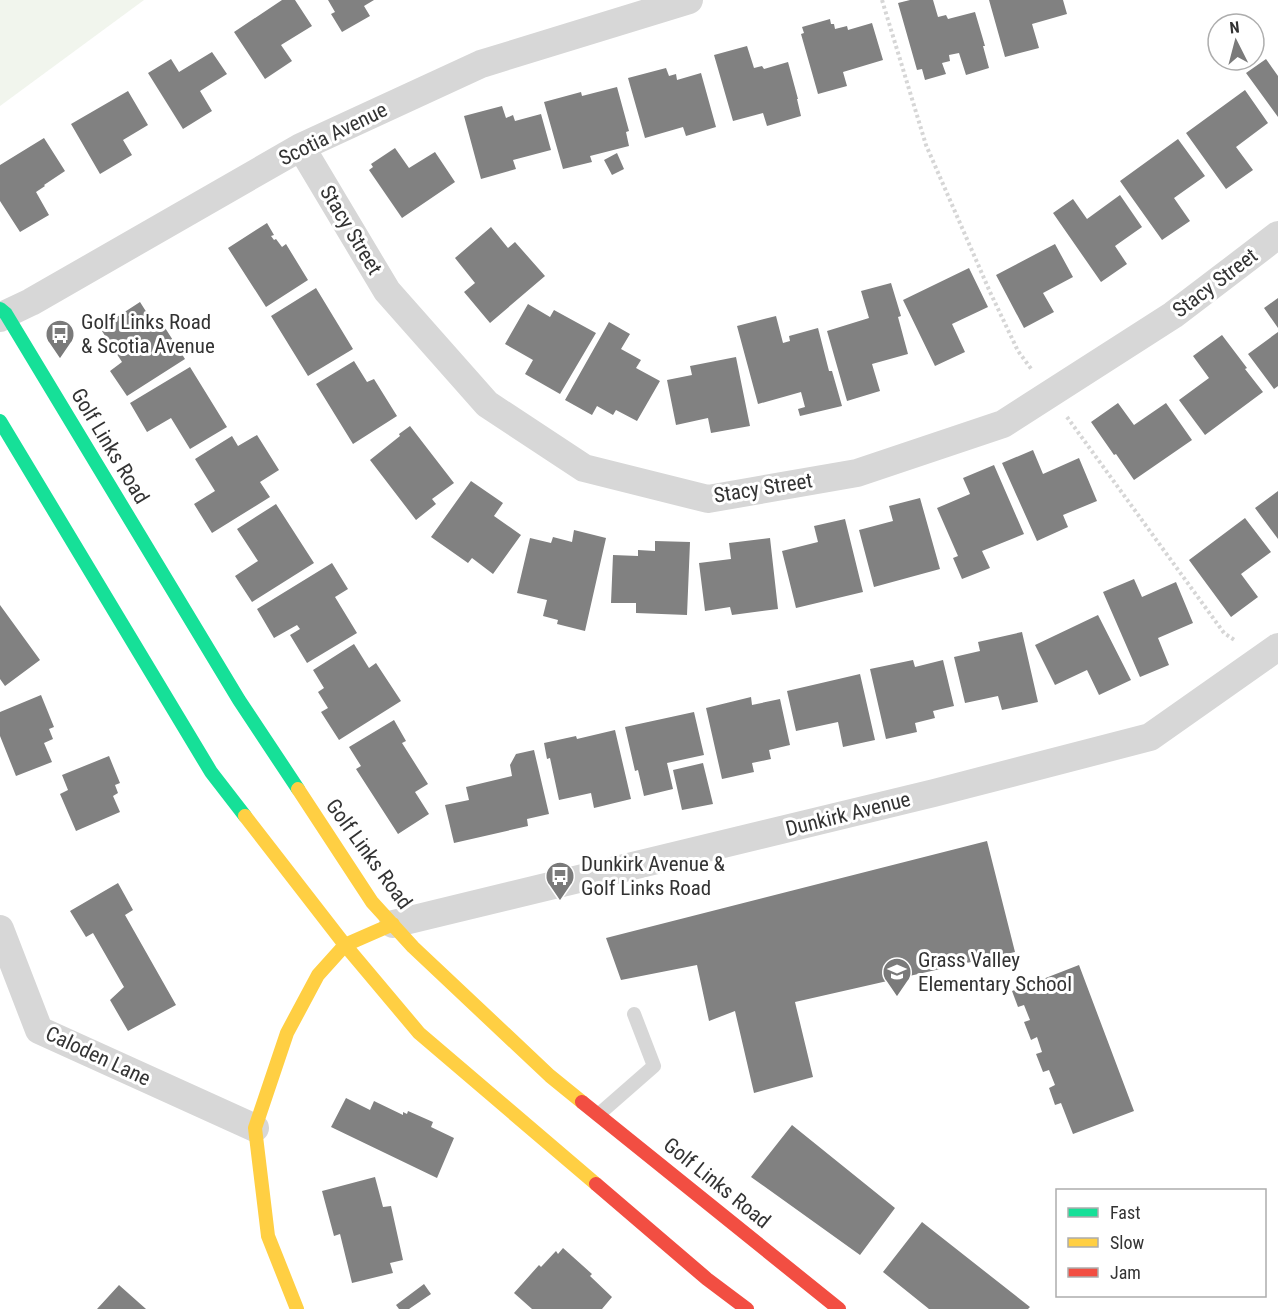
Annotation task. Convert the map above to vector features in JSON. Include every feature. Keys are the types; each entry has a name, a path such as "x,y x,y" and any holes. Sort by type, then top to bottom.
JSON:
{"main road":[{"name":"Golf Links Road","path":"2,314 239,700 372,902 413,947 550,1076 840,1309"},
{"path":"0,422 211,772 345,945 419,1033 707,1279 747,1309"},
{"path":"297,1309 268,1236 255,1128 287,1033 318,975 345,945 393,924"}],"street":[{"name":"Scotia Avenue","path":"2,314 31,302 301,147 481,64 689,0"},
{"name":"Stacy Street","path":"301,147 387,291 487,404 584,468 708,499 857,473 1003,424 1173,315 1278,235"},
{"name":"Dunkirk Avenue","path":"393,924 934,793 1150,737 1278,647"},
{"name":"Caloden Lane","path":"0,928 39,1030 255,1128"}],"lane":[{"path":"598,1115 654,1066 634,1014"}],"path":[{"path":"882,0 926,145 973,250"},
{"path":"1135,510 1224,633 1242,645 1254,664"}],"shaded area":[{"path":"0,0 144,0 0,106"}],"building":[{"path":"282,0 295,0 312,26 281,45 292,61 265,79 234,32"},
{"path":"328,0 374,0 364,6 370,16 342,32 331,14 335,12"},
{"path":"910,0 933,0 938,17 946,15 948,19 975,12 989,68 966,75 959,53 949,55 950,61 942,63 946,74 925,80 922,69 917,70 898,3"},
{"path":"989,0 1063,0 1067,14 1032,24 1039,48 1005,57"},
{"path":"830,19 835,29 847,26 848,30 872,23 883,60 843,72 847,86 818,94 801,34 804,33 802,27"},
{"path":"747,46 754,68 762,66 764,69 788,62 801,116 767,126 763,113 733,121 714,55"},
{"path":"212,52 227,74 200,91 212,111 183,129 148,73 171,59 179,72"},
{"path":"1266,59 1278,76 1278,117 1246,73 1266,72"},
{"path":"666,68 669,76 676,74 677,80 701,73 716,127 686,136 683,127 645,138 628,78"},
{"path":"617,87 629,131 626,132 629,146 590,156 592,162 563,169 544,102 581,92 582,96"},
{"path":"1245,90 1268,123 1236,147 1253,170 1226,189 1186,133"},
{"path":"128,91 148,125 123,140 132,155 100,174 71,124"},
{"path":"502,106 506,118 513,115 515,121 541,114 551,150 513,160 516,169 481,179 464,116"},
{"path":"44,138 65,171 36,192 49,215 20,232 0,201 0,165"},
{"path":"1178,139 1205,176 1174,198 1190,221 1162,240 1120,181"},
{"path":"395,148 409,168 435,152 455,182 402,218 369,170 373,167 371,164"},
{"path":"617,153 624,169 612,175 604,160"},
{"path":"1120,195 1142,227 1115,246 1127,264 1101,282 1053,213 1073,199 1087,219"},
{"path":"267,223 274,235 271,236 282,247 286,244 308,280 266,307 228,248"},
{"path":"491,227 508,248 515,242 545,276 490,323 464,292 475,283 455,258"},
{"path":"1055,244 1073,277 1043,293 1054,312 1024,328 996,275"},
{"path":"969,268 988,307 952,324 965,352 935,366 903,300"},
{"path":"891,283 901,316 898,317 908,354 872,364 880,391 847,401 827,331 869,318 861,291"},
{"path":"316,288 353,349 308,376 271,316"},
{"path":"1278,298 1278,328 1264,308"},
{"path":"140,302 154,324 160,320 185,359 127,396 110,371 122,362 100,328"},
{"path":"528,304 550,317 554,310 596,333 560,394 525,374 533,360 505,344"},
{"path":"776,316 783,343 790,341 789,336 818,328 829,371 832,371 842,406 800,416 798,409 805,407 801,392 758,404 737,326"},
{"path":"609,322 630,334 621,349 641,360 636,368 660,381 637,421 616,410 613,415 597,406 592,415 565,400"},
{"path":"1278,332 1278,386 1274,389 1248,354"},
{"path":"1222,335 1263,392 1205,435 1179,400 1209,378 1193,356"},
{"path":"736,357 750,426 711,433 708,418 676,425 667,380 692,375 690,366"},
{"path":"354,361 367,382 374,379 397,416 353,444 316,384"},
{"path":"190,367 227,427 190,449 171,418 147,432 130,403"},
{"path":"1118,403 1134,425 1166,403 1192,440 1134,480 1091,422"},
{"path":"410,426 454,483 432,499 436,504 416,520 370,460"},
{"path":"257,435 279,470 260,482 270,497 212,533 194,504 215,491 195,459 232,436 238,446"},
{"path":"1033,450 1043,474 1079,458 1097,501 1063,515 1068,527 1037,541 1002,463"},
{"path":"994,465 1024,534 982,551 990,568 962,579 953,558 958,556 937,508 970,494 963,478"},
{"path":"471,481 503,503 494,516 521,535 493,574 472,558 468,563 431,537"},
{"path":"1278,491 1278,539 1255,508"},
{"path":"920,498 940,569 874,587 859,530 893,521 889,506"},
{"path":"276,504 314,563 252,602 235,576 258,561 237,529"},
{"path":"1245,518 1271,552 1241,574 1258,597 1231,617 1189,560"},
{"path":"845,519 863,592 796,608 782,551 818,542 814,526"},
{"path":"574,530 606,538 585,631 557,624 558,620 543,616 547,600 517,593 530,538 551,543 553,537 572,542"},
{"path":"770,538 778,609 732,615 730,607 705,611 699,563 731,559 729,543"},
{"path":"655,541 690,542 687,615 636,613 636,603 611,603 613,555 638,556 638,550 655,551"},
{"path":"332,563 348,589 335,597 357,633 307,663 290,635 300,629 297,625 274,638 257,609"},
{"path":"1134,579 1142,597 1176,582 1193,623 1158,638 1169,665 1140,677 1103,592"},
{"path":"0,605 40,660 5,686 0,679"},
{"path":"1098,615 1131,680 1099,695 1087,670 1055,685 1035,645"},
{"path":"1022,632 1038,702 1002,710 998,696 965,703 954,657 980,651 978,642"},
{"path":"354,644 369,668 376,663 401,701 339,740 321,712 328,708 318,692 324,688 313,670"},
{"path":"913,660 915,667 943,660 954,706 933,711 935,718 915,723 917,732 886,739 870,669"},
{"path":"860,674 875,740 843,747 838,722 796,731 787,691"},
{"path":"41,695 54,727 49,729 53,739 44,743 52,762 16,776 0,736 0,712"},
{"path":"751,697 752,705 780,699 790,745 769,750 771,759 752,763 754,772 722,779 706,708"},
{"path":"694,712 704,755 667,763 673,789 644,796 638,770 635,771 625,727"},
{"path":"394,720 406,741 402,743 428,784 415,792 429,814 398,834 356,769 361,766 349,747"},
{"path":"615,730 631,799 594,808 591,793 559,800 550,758 547,759 544,743 576,736 577,739"},
{"path":"534,750 549,814 527,819 528,826 454,843 445,805 469,800 466,787 512,776 510,765 516,754"},
{"path":"109,756 120,783 115,785 118,793 113,796 120,812 76,831 60,794 68,790 62,775"},
{"path":"703,763 713,804 682,810 673,770"},
{"path":"987,841 1015,952 795,1002 813,1077 754,1093 735,1011 709,1021 697,965 621,980 606,938"},
{"path":"118,883 133,910 125,915 176,1005 128,1031 110,1000 124,987 93,933 86,937 70,911"},
{"path":"1079,965 1134,1111 1073,1134 1061,1103 1055,1105 1049,1088 1055,1085 1049,1070 1043,1072 1036,1054 1042,1052 1037,1037 1031,1040 1024,1022 1030,1020 1024,1005 1018,1007 1012,991"},
{"path":"346,1098 370,1110 374,1101 403,1115 403,1112 407,1114 408,1111 433,1122 431,1127 454,1138 437,1178 331,1127"},
{"path":"792,1125 895,1208 860,1255 751,1177"},
{"path":"375,1177 383,1207 391,1206 403,1260 390,1263 393,1273 352,1283 340,1234 334,1236 322,1191"},
{"path":"922,1222 1030,1307 1028,1309 929,1309 883,1272"},
{"path":"563,1248 592,1274 590,1276 612,1297 602,1309 532,1309 514,1293 539,1265 541,1267 556,1251 558,1254"},
{"path":"424,1284 431,1294 409,1309 399,1309 396,1305"},
{"path":"119,1285 146,1309 97,1309"}],"traffic: fast":[{"path":"0,309 6,314 239,700 298,789"},
{"path":"0,421 211,772 245,816"}],"traffic: slow":[{"path":"298,789 372,902 413,947 550,1076 582,1102"},
{"path":"245,816 345,945 419,1033 596,1184"},
{"path":"297,1309 268,1236 255,1128 287,1033 318,975 345,945 393,924"}],"traffic: jam":[{"path":"582,1102 839,1309"},
{"path":"596,1184 707,1279 747,1309"}],"place":[{"name":"Golf Links Road & Scotia Avenue","path":"60,360"},
{"name":"Dunkirk Avenue & Golf Links Road","path":"560,902"},
{"name":"Grass Valley Elementary School","path":"897,998"}]}
